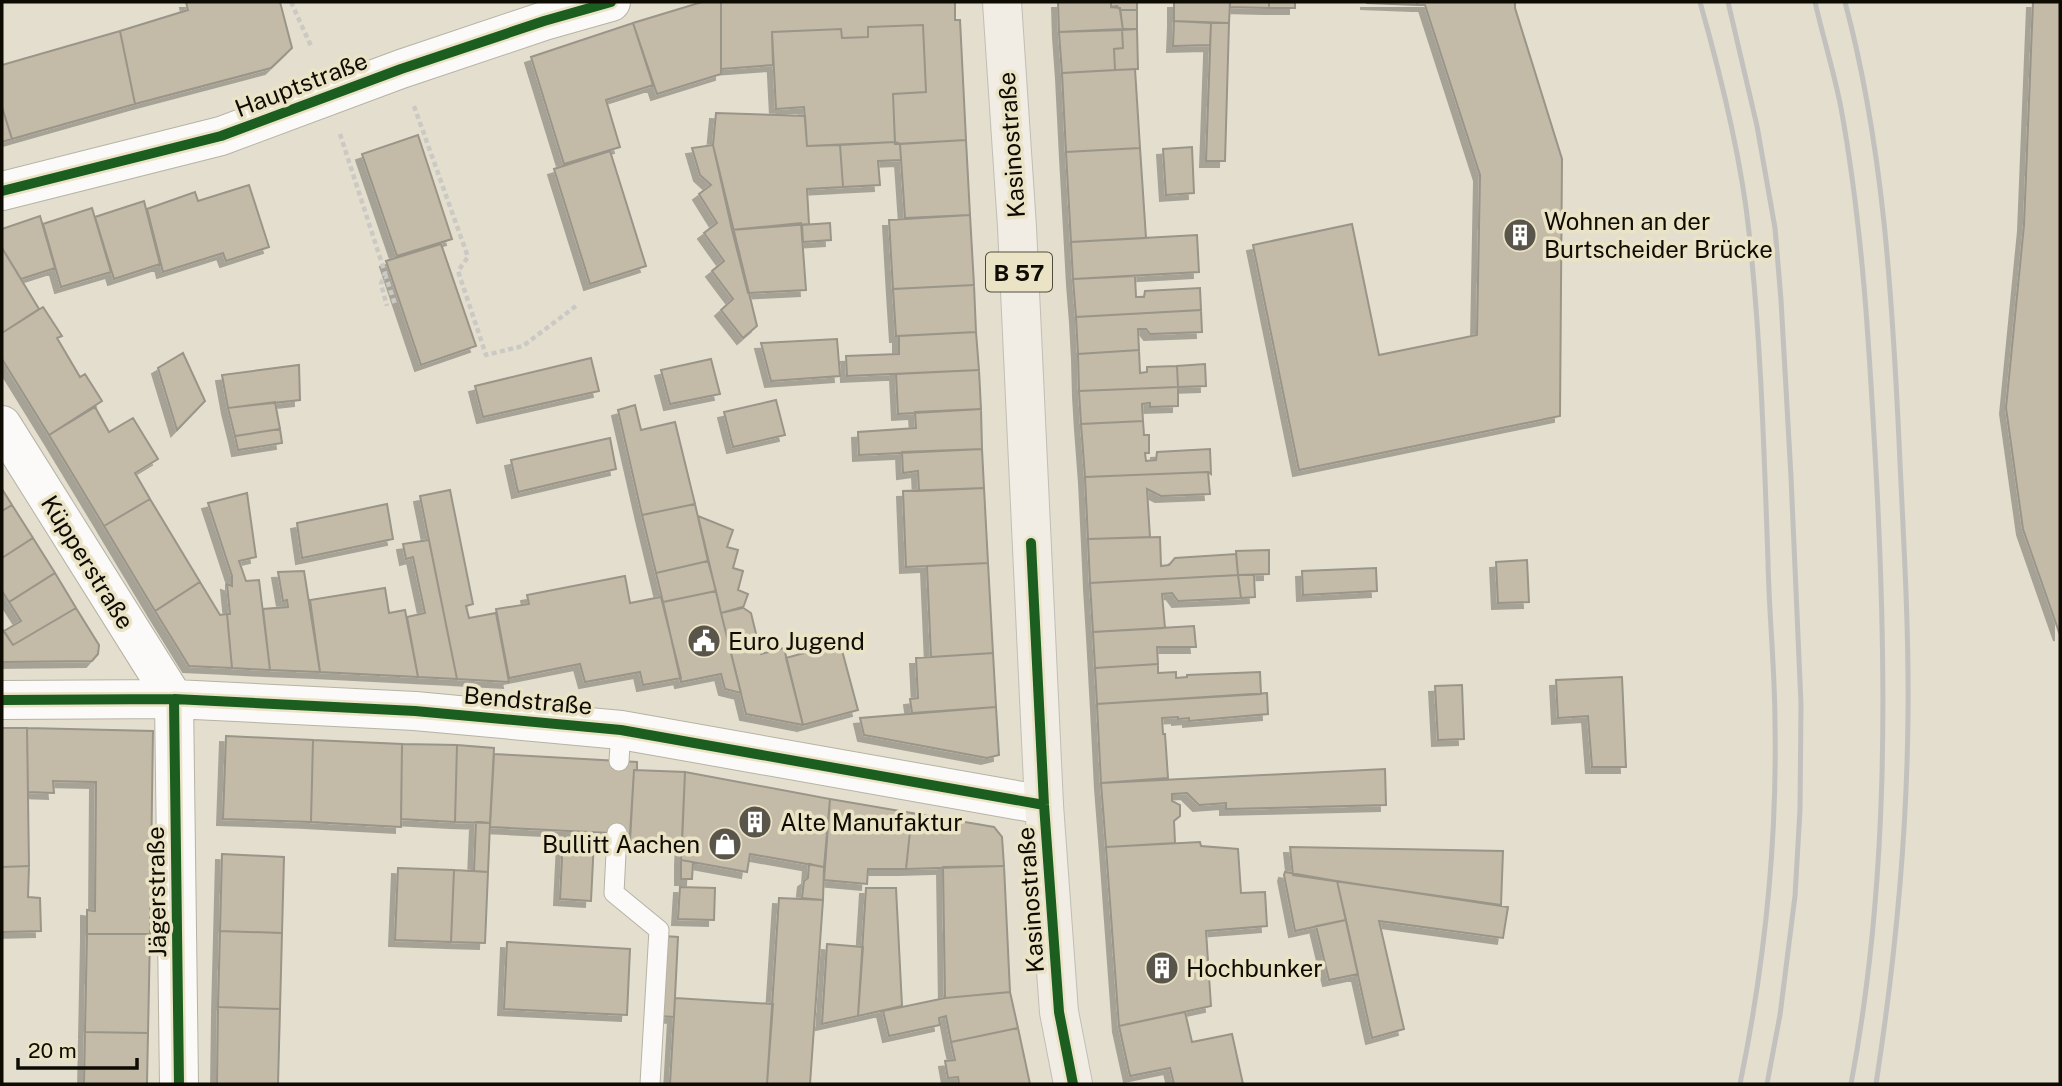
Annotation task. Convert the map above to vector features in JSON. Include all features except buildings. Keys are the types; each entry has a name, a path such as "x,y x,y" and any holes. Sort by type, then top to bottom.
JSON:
{"main road":[{"name":"Kasinostraße","path":"1002,2 1017,227 1044,805 1059,1012 1073,1084"}],"street":[{"name":"Hauptstraße","path":"2,191 221,136 401,69 502,35 540,12 611,2"},
{"name":"Küpperstraße","path":"2,425 174,699"},
{"name":"Bendstraße","path":"2,700 174,699 415,711 620,745 1044,805"},
{"name":"Jägerstraße","path":"174,699 179,1084"}],"lane":[{"path":"617,833 614,893 659,930 650,1084"}],"path":[{"path":"291,2 311,46"},
{"path":"401,69 468,257 458,271 486,355 523,346 576,306"},
{"path":"328,96 395,304"},
{"path":"385,273 381,284 387,306"}],"railway":[{"path":"1700,2 1729,116 1749,232 1759,355 1774,684 1775,770 1771,860 1756,995 1740,1084"},
{"path":"1728,2 1757,126 1775,228 1791,477 1801,704 1800,810 1795,896 1780,1015 1767,1084"},
{"path":"1815,2 1841,108 1861,250 1869,346 1880,564 1883,713 1878,862 1872,936 1851,1084"},
{"path":"1845,2 1868,110 1884,219 1896,385 1907,611 1908,714 1902,853 1889,992 1876,1084"}],"cycle path":[{"path":"2,191 221,136 401,69 544,21 611,2"},
{"path":"1031,543 1044,805 1059,1012 1073,1084"},
{"path":"174,699 179,1084"},
{"path":"2,700 174,699 415,711 621,730 1044,805"}],"place":[{"name":"Wohnen an der Burtscheider Brücke","path":"1520,235"},
{"name":"Euro Jugend","path":"704,641"},
{"name":"Alte Manufaktur","path":"755,822"},
{"name":"Bullitt Aachen","path":"725,844"},
{"name":"Hochbunker","path":"1162,968"}]}
